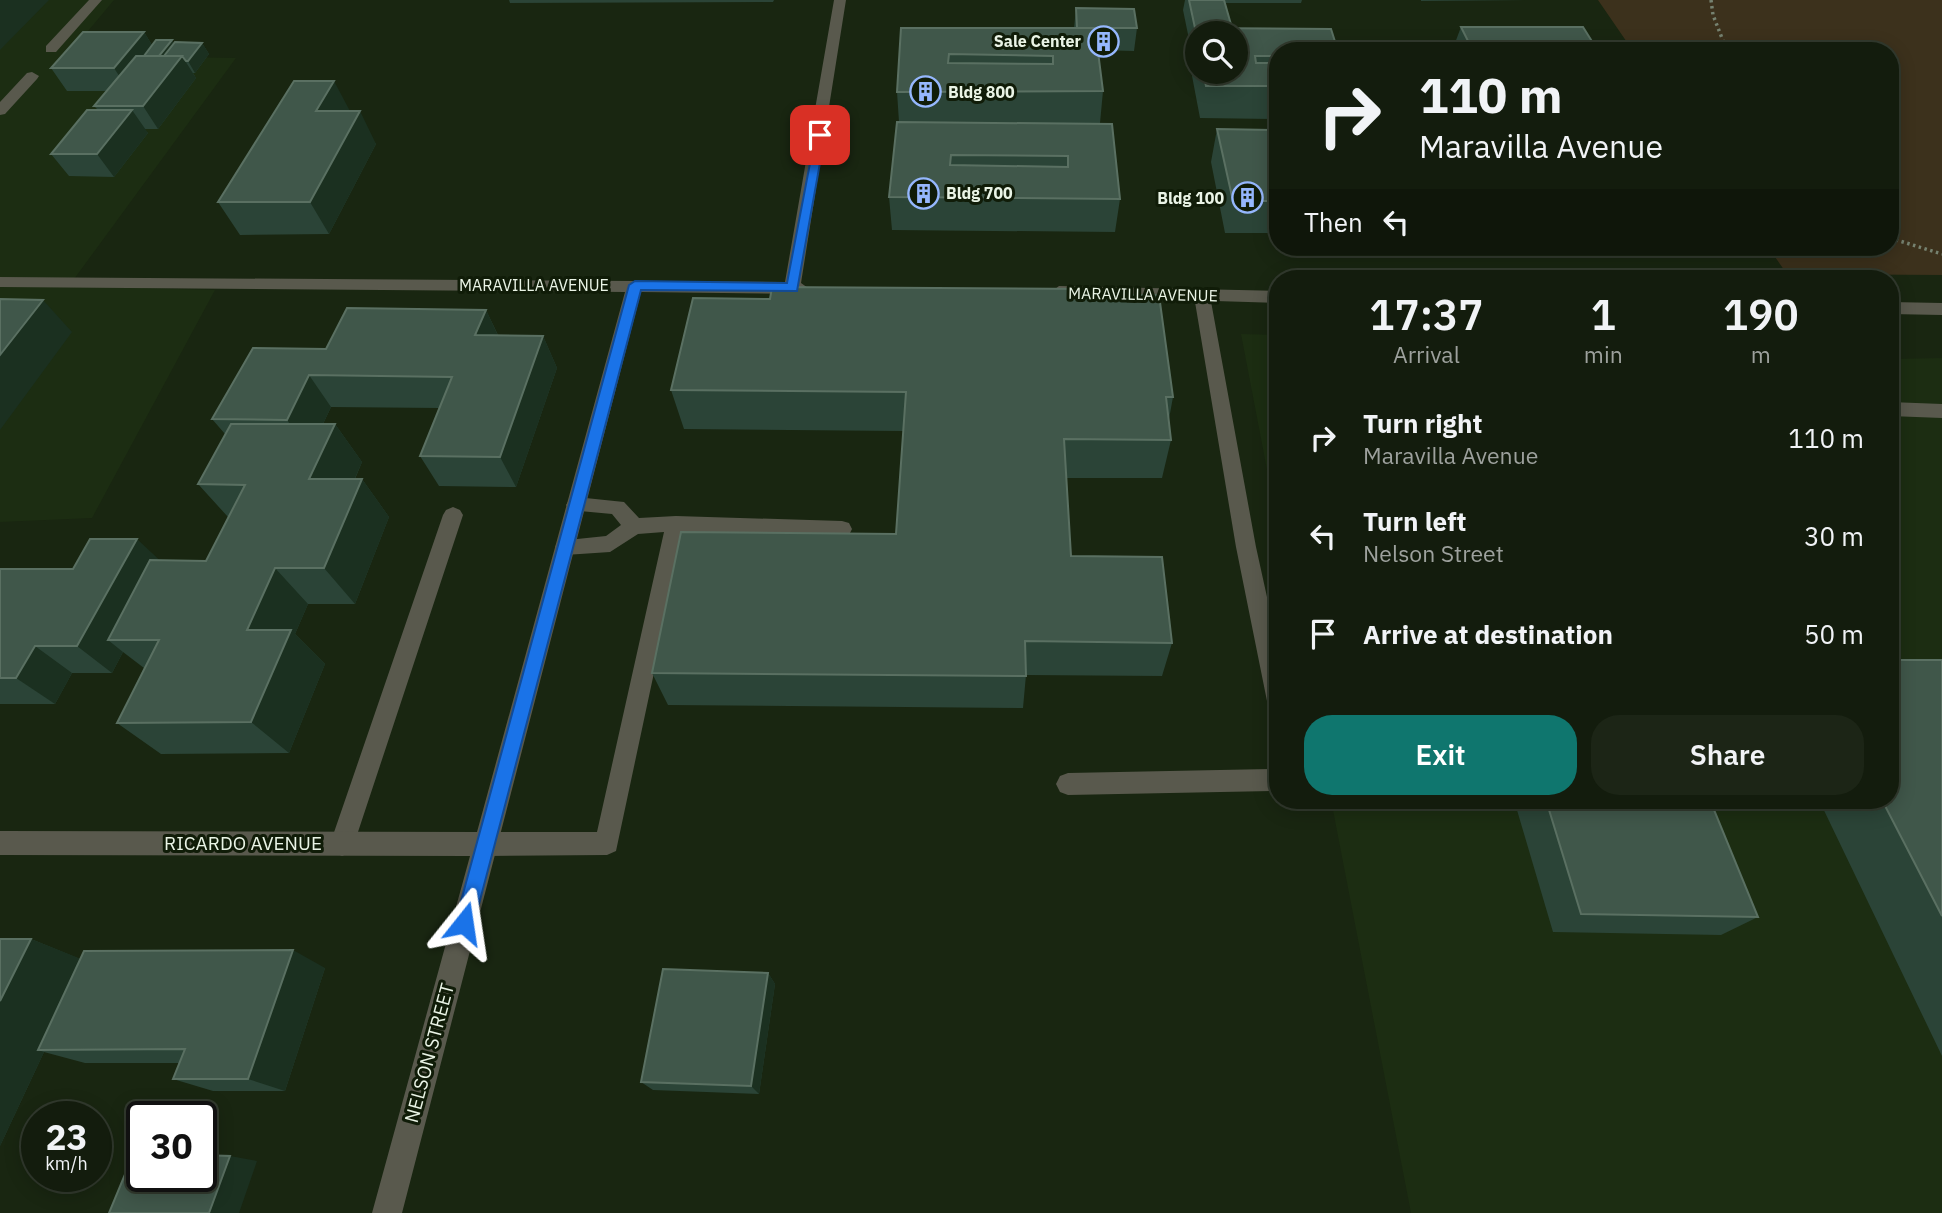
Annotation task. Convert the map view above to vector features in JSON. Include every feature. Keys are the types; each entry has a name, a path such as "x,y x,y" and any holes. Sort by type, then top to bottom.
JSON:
{"street":[{"path":"51,49 96,0"},
{"path":"792,288 840,0"},
{"path":"0,111 32,76"},
{"name":"MARAVILLA AVENUE","path":"0,282 820,288"},
{"name":"NELSON STREET","path":"387,1213 635,285"},
{"name":"MARAVILLA AVENUE","path":"1041,292 1269,297"},
{"path":"1202,296 1245,547 1269,659"},
{"path":"1899,308 1942,309"},
{"path":"1899,409 1942,411"},
{"path":"576,505 617,507 634,526"},
{"path":"342,844 453,515"},
{"path":"565,547 610,544 634,526 676,524 842,529"},
{"name":"RICARDO AVENUE","path":"0,843 607,843 676,524"},
{"path":"1068,784 1269,780"}],"path":[{"path":"1712,0 1715,22 1723,42"},
{"path":"1899,241 1942,254"}],"shaded area":[{"path":"0,0 114,0 68,55 236,58 69,286 215,290 92,518 0,522"},
{"path":"1598,0 1942,0 1942,275 1899,275 1899,270 1784,270 1774,256 1899,256 1899,42 1627,42"},
{"path":"1241,334 1269,335 1269,480"},
{"path":"1942,358 1942,1213 1411,1213 1333,809 1899,809 1899,359"}],"building":[{"path":"1189,0 1224,0 1230,21 1194,21"},
{"path":"1076,8 1134,9 1137,28 1077,28"},
{"path":"1461,27 1583,27 1592,42 1468,42"},
{"path":"901,28 1095,28 1103,91 897,92","holes":["949,54 1053,56 1053,64 948,63"]},
{"path":"1248,28 1331,29 1335,42 1269,42 1269,56 1255,56 1256,63 1269,63 1269,86 1206,86 1248,84"},
{"path":"83,32 144,32 114,68 51,68"},
{"path":"156,40 172,40 159,56 144,56"},
{"path":"175,42 202,43 186,61 182,56 164,56"},
{"path":"136,56 182,56 143,106 94,106"},
{"path":"294,81 334,81 316,111 360,111 310,202 218,202"},
{"path":"87,110 132,110 97,154 51,154"},
{"path":"897,122 1112,124 1120,199 889,197","holes":["951,155 1068,156 1068,167 950,165"]},
{"path":"1217,129 1269,130 1269,201 1233,201"},
{"path":"772,287 1088,289 1089,295 1159,295 1173,397 1166,397 1171,440 1064,439 1071,556 1162,557 1172,643 1025,641 1026,676 652,673 681,532 896,534 906,392 671,390 693,298 770,299"},
{"path":"0,299 43,300 0,355"},
{"path":"347,308 486,310 475,335 543,336 500,457 420,456 452,377 309,375 287,420 212,419 253,348 326,349"},
{"path":"231,424 335,424 309,479 362,479 324,568 275,568 247,630 291,630 251,722 117,723 159,640 108,640 150,560 206,561 245,485 198,484"},
{"path":"90,539 137,539 77,646 35,646 16,678 0,678 0,569 73,569"},
{"path":"1899,660 1942,660 1942,916 1887,809 1899,809"},
{"path":"1549,809 1714,809 1758,917 1581,914"},
{"path":"0,939 31,939 0,1001"},
{"path":"293,950 248,1079 173,1079 185,1049 38,1050 84,951"},
{"path":"663,969 768,973 751,1086 641,1082"},
{"path":"217,1156 230,1156 217,1191"},
{"path":"126,1172 126,1192 217,1192 209,1213 109,1213"}],"place":[{"name":"Sale Center","path":"1104,41"},
{"name":"Bldg 800","path":"925,92"},
{"name":"Bldg 700","path":"923,193"},
{"name":"Bldg 100","path":"1247,198"}],"route":[{"path":"464,923 635,285 792,288 820,135"}]}
